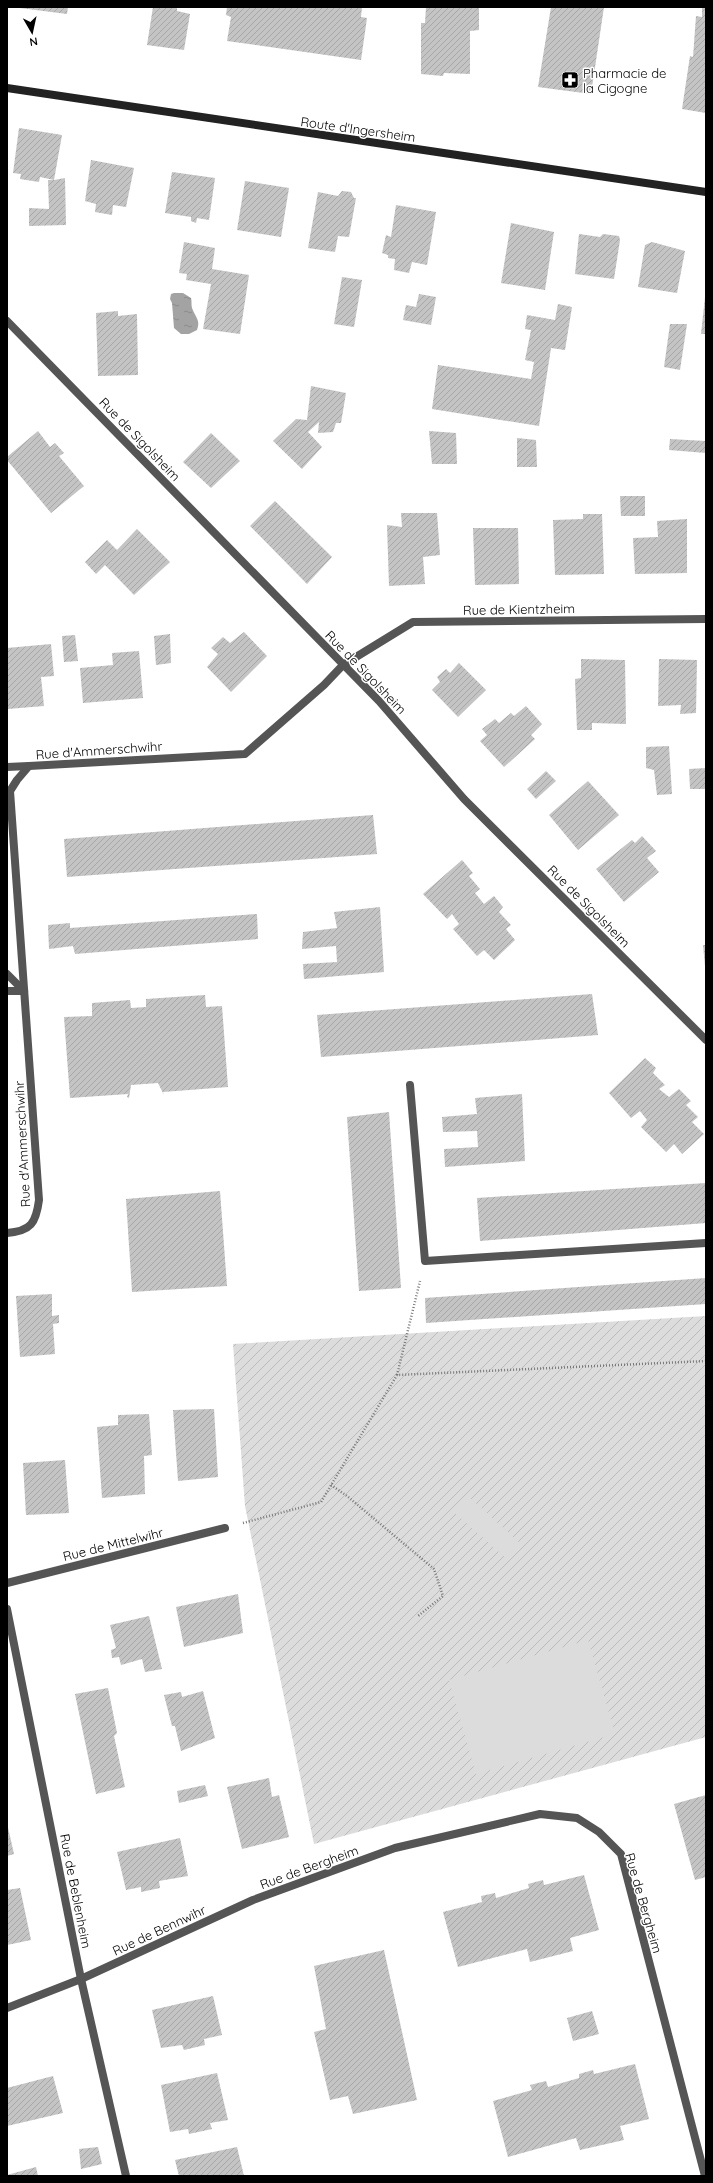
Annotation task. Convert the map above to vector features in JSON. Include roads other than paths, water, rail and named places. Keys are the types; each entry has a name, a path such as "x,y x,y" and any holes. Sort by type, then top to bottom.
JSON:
{"main road":[{"name":"Route d'Ingersheim","path":"7,88 706,192"}],"street":[{"name":"Rue de Sigolsheim","path":"7,321 380,701 464,799 706,1040"},
{"name":"Rue de Kientzheim","path":"343,665 413,622 706,619"},
{"name":"Rue d'Ammerschwihr","path":"7,1233 22,1232 37,1218 39,1200 10,791 29,766 245,754 324,685 343,665"},
{"path":"7,767 29,766"},
{"path":"7,974 24,991"},
{"path":"7,992 24,991"},
{"path":"410,1085 426,1261 706,1243"},
{"name":"Rue de Mittelwihr","path":"7,1583 225,1528"},
{"name":"Rue de Beblenheim","path":"7,1609 82,1979 126,2176"},
{"name":"Rue de Bergheim","path":"253,1900 396,1848 540,1814 577,1818 599,1832 620,1854 705,2176"},
{"name":"Rue de Bennwihr","path":"7,2008 82,1979 253,1900"}],"water":[{"path":"183,293 191,298 192,308 197,319 198,327 197,330 189,334 181,334 174,328 172,303 170,299 171,294"}],"place":[{"name":"Pharmacie de la Cigogne","path":"570,80"}]}
